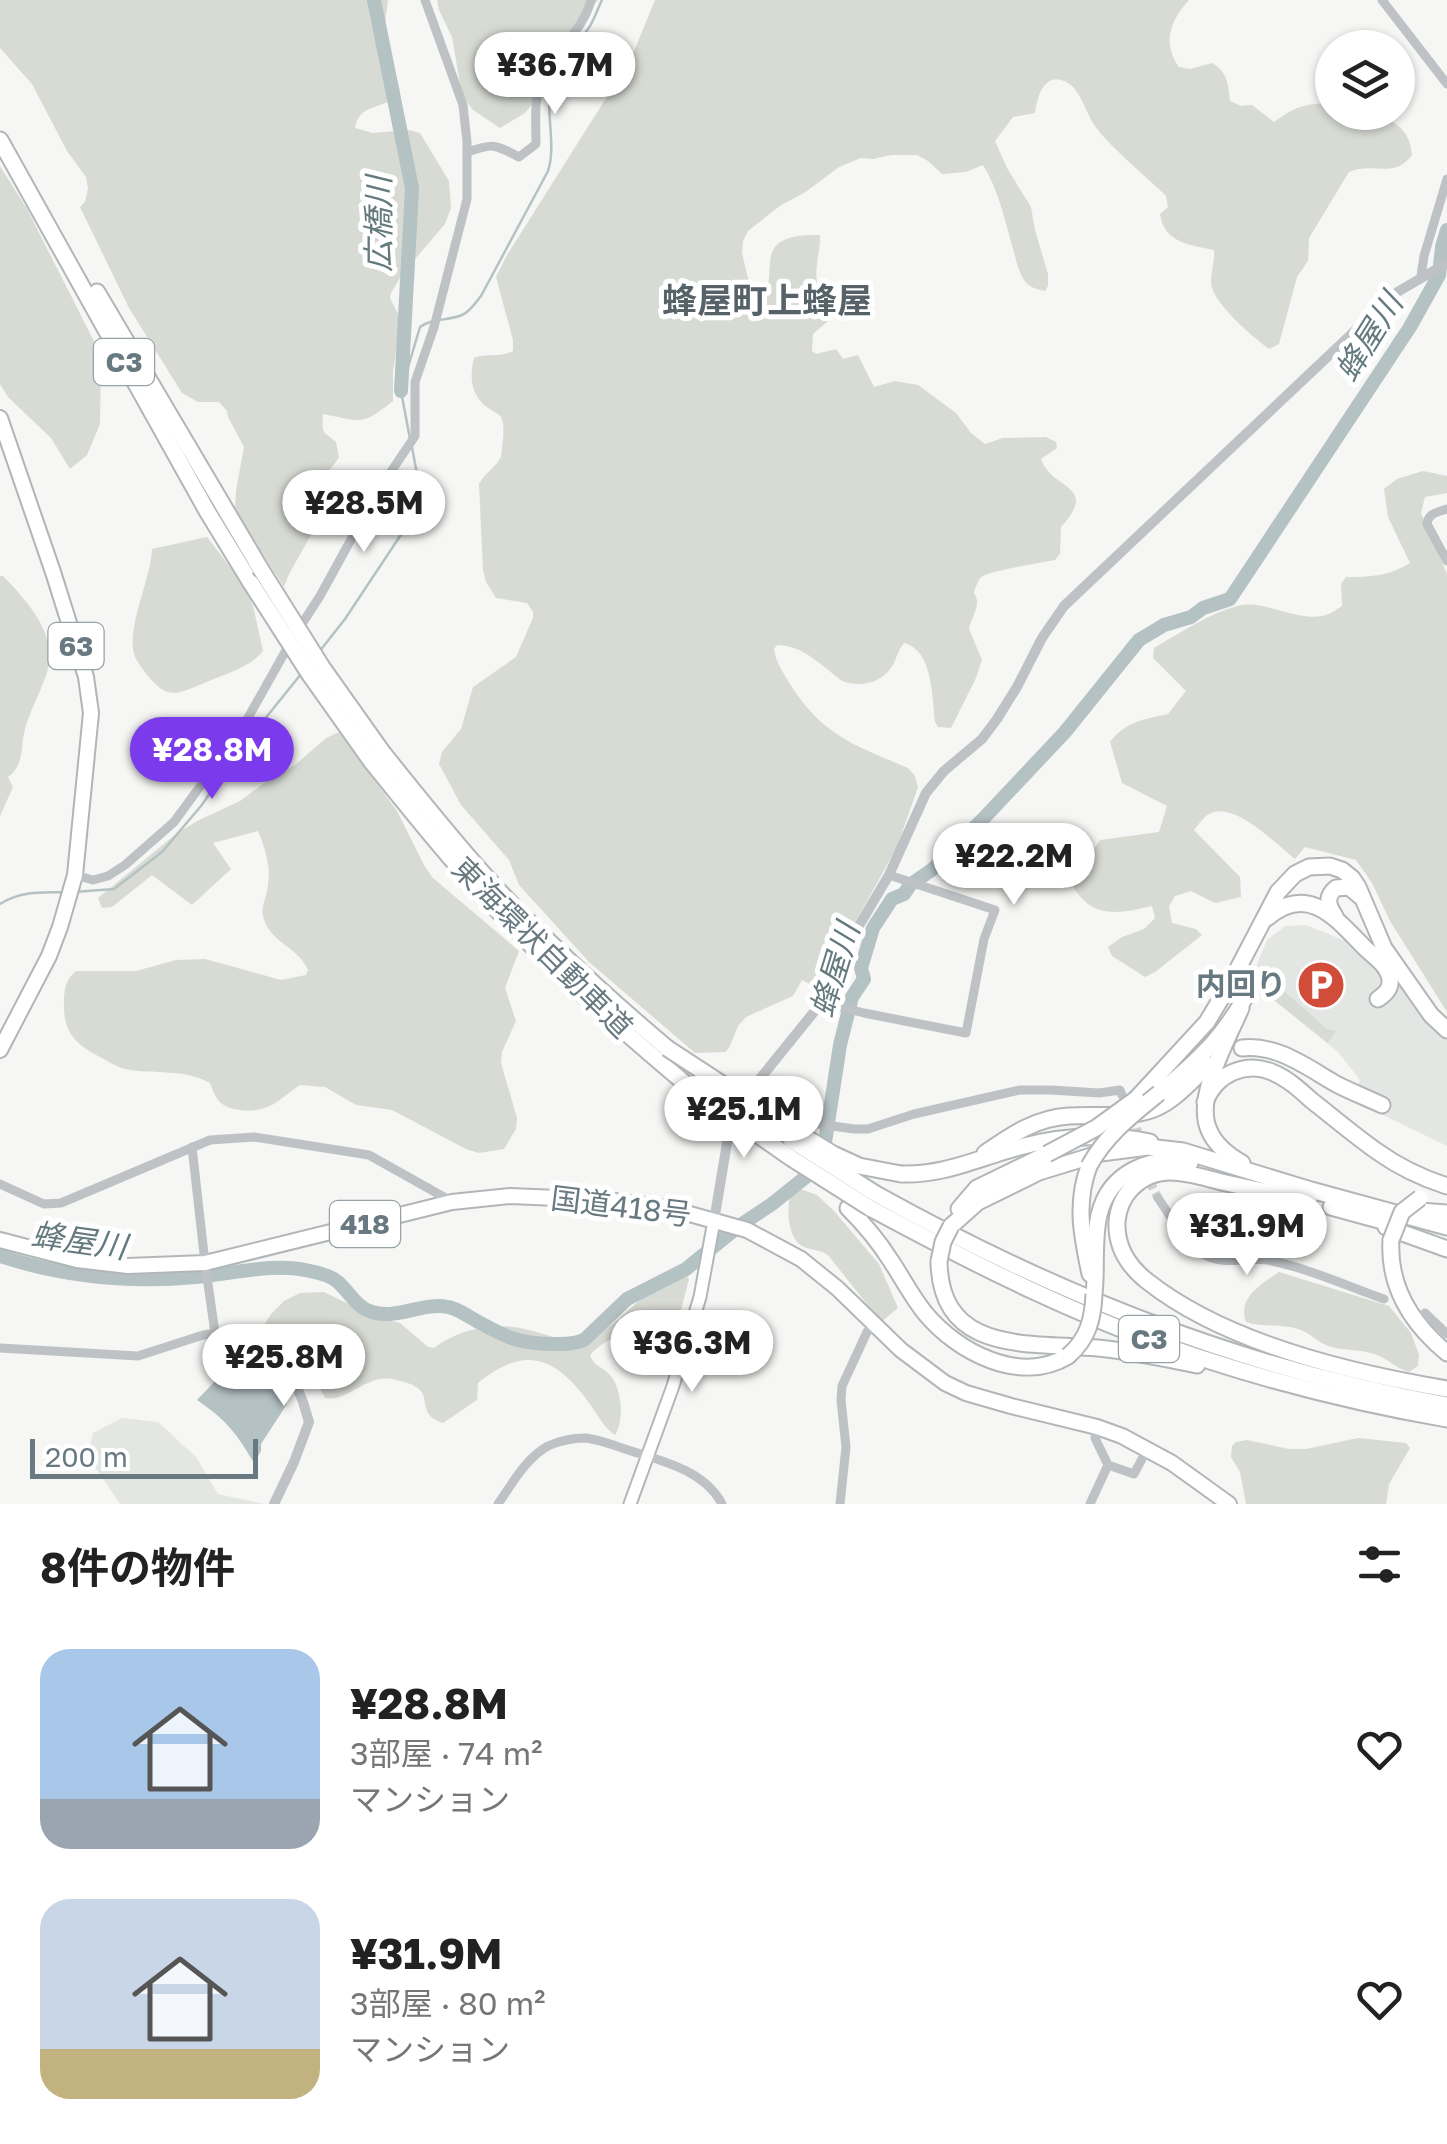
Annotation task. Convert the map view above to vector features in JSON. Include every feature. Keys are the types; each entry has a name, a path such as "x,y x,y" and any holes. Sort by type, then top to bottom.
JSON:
{"highway":[{"name":"東海環状自動車道","path":"0,137 78,259 260,568 377,757"},
{"name":"東海環状自動車道","path":"0,137 208,511 310,675 377,757 508,901 663,1054 687,1086 791,1158 873,1201 1137,1320 1305,1373 1447,1405"},
{"path":"1322,1394 1144,1354 996,1340 972,1329 953,1309 941,1285 939,1261 943,1242 962,1204 977,1188 1096,1128 1207,1022 1283,886 1309,867 1342,870 1356,883 1384,948 1431,1015 1447,1030"},
{"path":"1338,920 1328,902 1336,888 1349,887 1364,900"},
{"path":"1261,925 1274,912 1297,904 1321,907 1388,971 1390,986 1378,999"},
{"path":"1094,1294 1080,1221 1081,1192 1090,1166 1114,1130 1183,1073 1222,1034 1256,979"},
{"path":"1240,1008 1210,1081 1207,1127 1216,1142 1242,1163 1272,1179"},
{"path":"1242,1048 1258,1047 1283,1054 1382,1105"},
{"name":"東海環状自動車道","path":"663,1054 873,1201 994,1273 1137,1335 1206,1360 1322,1394 1447,1419"},
{"path":"663,1054 832,1154 860,1166 901,1174 942,1172 1029,1145 1088,1137 1139,1140 1447,1236"},
{"path":"964,1166 1012,1134 1052,1118 1154,1109 1173,1098 1209,1065"},
{"path":"1206,1102 1212,1088 1230,1074 1253,1068 1269,1070 1385,1158 1447,1188"},
{"path":"687,1086 848,1208 878,1241 926,1314 959,1343 985,1358 1012,1366 1044,1366 1068,1356 1087,1333 1100,1214 1108,1194 1133,1169 1156,1162 1182,1162 1308,1200"},
{"path":"951,1226 989,1196 1058,1165 1133,1148 1182,1151"},
{"path":"1447,1228 1186,1172 1156,1174 1141,1180 1126,1196 1118,1215 1118,1238 1127,1260 1146,1280 1177,1301 1211,1319 1314,1359 1447,1390"},
{"path":"1447,1188 1420,1198 1402,1212 1391,1240 1392,1274 1403,1302 1423,1332 1447,1353"},
{"path":"1365,1212 1447,1213"},
{"path":"1365,1212 1403,1234 1447,1249"}],"main road":[{"name":"63","path":"0,418 86,677 91,714 72,885 48,956 0,1050"},
{"name":"国道418号","path":"0,1240 78,1260 128,1266 205,1263 452,1202 510,1196 606,1200 668,1208 747,1230 801,1259 901,1350 966,1392 1097,1426 1148,1448 1229,1504"},
{"path":"630,1504 700,1298 714,1221"}],"street":[{"path":"72,885 108,876 174,822 240,732 376,494 416,436 416,382 467,199 468,152 463,105 425,0"},
{"path":"468,152 497,145 519,157 536,144 536,99 542,77 572,36 591,0"},
{"path":"1382,0 1447,84"},
{"path":"1420,276 1447,179"},
{"path":"714,1221 732,1118 749,1090 822,1002 860,924 890,875 926,793 944,771 982,739 997,719 1064,606 1394,294 1447,263"},
{"path":"1447,509 1432,514 1427,524 1447,561"},
{"path":"822,1002 966,1034 984,939 995,910 890,875"},
{"path":"749,1090 804,1122 854,1130 1020,1090 1120,1090 1129,1097"},
{"path":"0,1184 44,1204 61,1203 210,1140 254,1137 370,1155 452,1202"},
{"path":"192,1147 215,1334"},
{"path":"1158,1198 1182,1234 1208,1257 1267,1260 1384,1299"},
{"path":"1425,1313 1447,1334"},
{"path":"840,1504 846,1447 842,1386 867,1332 875,1325"},
{"path":"0,1348 138,1356 203,1335 228,1336 297,1387 303,1402 308,1422 274,1504"},
{"path":"1097,1426 1095,1438 1108,1465 1134,1474 1144,1457"},
{"path":"498,1504 531,1458 561,1441 584,1438 692,1474 710,1487 722,1504"},
{"path":"1090,1504 1108,1465"}],"shaded area":[{"path":"0,0 388,0 384,31 400,91 388,102 362,113 355,128 373,133 420,133 449,181 451,208 445,224 391,293 400,325 393,401 360,420 323,414 323,429 336,442 339,458 323,478 315,528 284,587 235,511 244,447 227,411 219,402 198,402 182,393 129,308 80,207 88,189 86,177 67,151 32,84 0,48"},
{"path":"437,0 598,0 560,45 533,103 525,113 500,128 473,110 462,95 452,37"},
{"path":"655,0 1189,0 1170,32 1171,49 1179,67 1190,69 1212,63 1224,74 1230,101 1252,105 1274,122 1300,107 1315,104 1315,130 1402,130 1412,155 1398,167 1349,172 1309,238 1308,261 1297,277 1279,344 1269,349 1234,318 1213,290 1214,250 1180,241 1167,231 1160,214 1168,207 1166,196 1107,141 1076,91 1060,80 1044,87 1035,113 1013,117 995,141 1031,207 1048,274 1045,291 1026,283 1022,276 1000,202 983,165 966,172 942,174 917,155 861,158 839,167 748,231 742,253 751,291 757,292 767,289 771,256 778,244 791,238 820,235 817,282 833,311 813,334 812,351 816,354 836,349 843,359 858,355 874,387 895,381 918,385 956,413 985,444 1003,438 1046,437 1056,442 1057,448 1041,459 1075,495 1076,503 1061,527 1060,554 1055,560 995,572 979,580 974,593 977,606 969,629 982,660 951,728 938,727 935,722 926,664 914,647 904,643 888,671 864,684 842,681 795,649 777,645 774,649 790,684 815,716 841,737 908,768 918,787 897,847 815,987 802,980 793,996 746,1017 725,1052 695,1053 589,962 519,885 509,860 461,805 439,764 442,752 461,729 473,687 516,657 533,618 527,603 496,598 483,570 479,484 501,457 503,426 501,417 482,403 475,392 472,365 474,358 513,351 496,277 625,73"},
{"path":"0,166 27,209 101,355 100,424 87,455 70,469 51,438 8,397 0,384"},
{"path":"1423,471 1447,476 1447,493 1425,497 1421,513 1447,574 1447,1012 1356,860 1305,847 1295,859 1244,819 1221,811 1208,814 1194,830 1240,877 1241,897 1215,903 1191,891 1175,896 1169,906 1172,923 1196,929 1202,935 1145,977 1112,956 1108,947 1144,929 1155,918 1152,906 1104,911 1085,901 1069,879 1100,840 1159,832 1167,806 1122,783 1110,742 1129,726 1168,714 1186,691 1153,658 1154,648 1237,606 1258,605 1300,616 1325,615 1342,606 1341,584 1346,577 1379,575 1410,563 1388,517 1384,489 1397,479"},
{"path":"207,537 247,589 263,651 251,662 226,674 185,691 167,692 148,676 133,649 134,625 152,549"},
{"path":"0,576 40,622 46,635 49,663 25,729 20,761 8,777 13,787 0,816"},
{"path":"339,732 397,811 433,878 519,951 505,988 516,1021 501,1063 517,1118 516,1129 504,1149 479,1153 466,1149 392,1110 356,1105 325,1087 300,1085 267,1107 234,1109 220,1102 210,1083 200,1078 114,1065 81,1045 67,1026 65,992 76,971 136,971 176,960 205,959 281,980 306,975 308,970 298,955 272,933 263,916 269,871 258,831 213,843 231,869 192,905 152,875 112,907 102,908 98,898 176,834 240,801"},
{"path":"1306,925 1360,947 1397,969 1447,1033 1447,1146 1379,1113 1381,1105 1355,1093 1360,1080 1339,1053 1274,1000 1247,988 1267,940 1285,926"},
{"path":"1270,982 1327,1029 1336,1031 1328,1043 1274,1000 1256,993 1260,983"},
{"path":"800,1189 817,1195 834,1211 879,1264 898,1308 881,1322 828,1255 804,1247 794,1238 789,1201 790,1194"},
{"path":"1279,1272 1389,1306 1411,1333 1419,1355 1418,1366 1409,1372 1374,1354 1328,1346 1294,1328 1246,1322 1248,1299"},
{"path":"686,1274 689,1279 673,1341 628,1335 609,1340 590,1355 612,1378 619,1393 620,1421 615,1435 565,1375 539,1361 511,1363 495,1371 478,1383 477,1400 443,1423 430,1415 421,1391 393,1379 374,1380 342,1396 325,1398 314,1377 261,1330 284,1301 300,1293 324,1292 375,1317 400,1323 428,1347 491,1326 517,1327 575,1340 601,1332 651,1291"},
{"path":"240,1355 277,1384 275,1388 287,1404 261,1444 254,1463 230,1427 197,1400"},
{"path":"122,1418 158,1422 196,1457 218,1494 264,1504 120,1504 91,1461 89,1449 93,1433"},
{"path":"1358,1438 1406,1443 1410,1448 1389,1484 1386,1504 1246,1504 1240,1472 1231,1457 1236,1442 1247,1440 1306,1449"}],"waterway":[{"name":"広橋川","path":"374,0 412,188 401,391"},
{"path":"410,439 401,391 420,327 462,315 481,296 548,171 549,105 555,75 590,26 602,0"},
{"name":"蜂屋川","path":"0,1256 48,1269 122,1279 296,1269 332,1278 372,1312 391,1314 448,1307 513,1338 554,1344 584,1340 627,1299 686,1269 812,1172 819,1162 852,997 864,979 861,968 873,928 892,899 904,894 933,869 984,818 1065,732 1139,640 1164,625 1230,599 1410,327 1439,275 1447,230"},
{"path":"319,652 418,509 420,491 412,447"},
{"path":"74,892 114,889 162,852 301,674"},
{"path":"0,904 24,894 66,892"}],"tunnel":[{"path":"1133,1115 1158,1198"}],"place":[{"name":"内回り","path":"1321,985"}],"district":[{"name":"蜂屋町上蜂屋","path":"767,301"}]}
